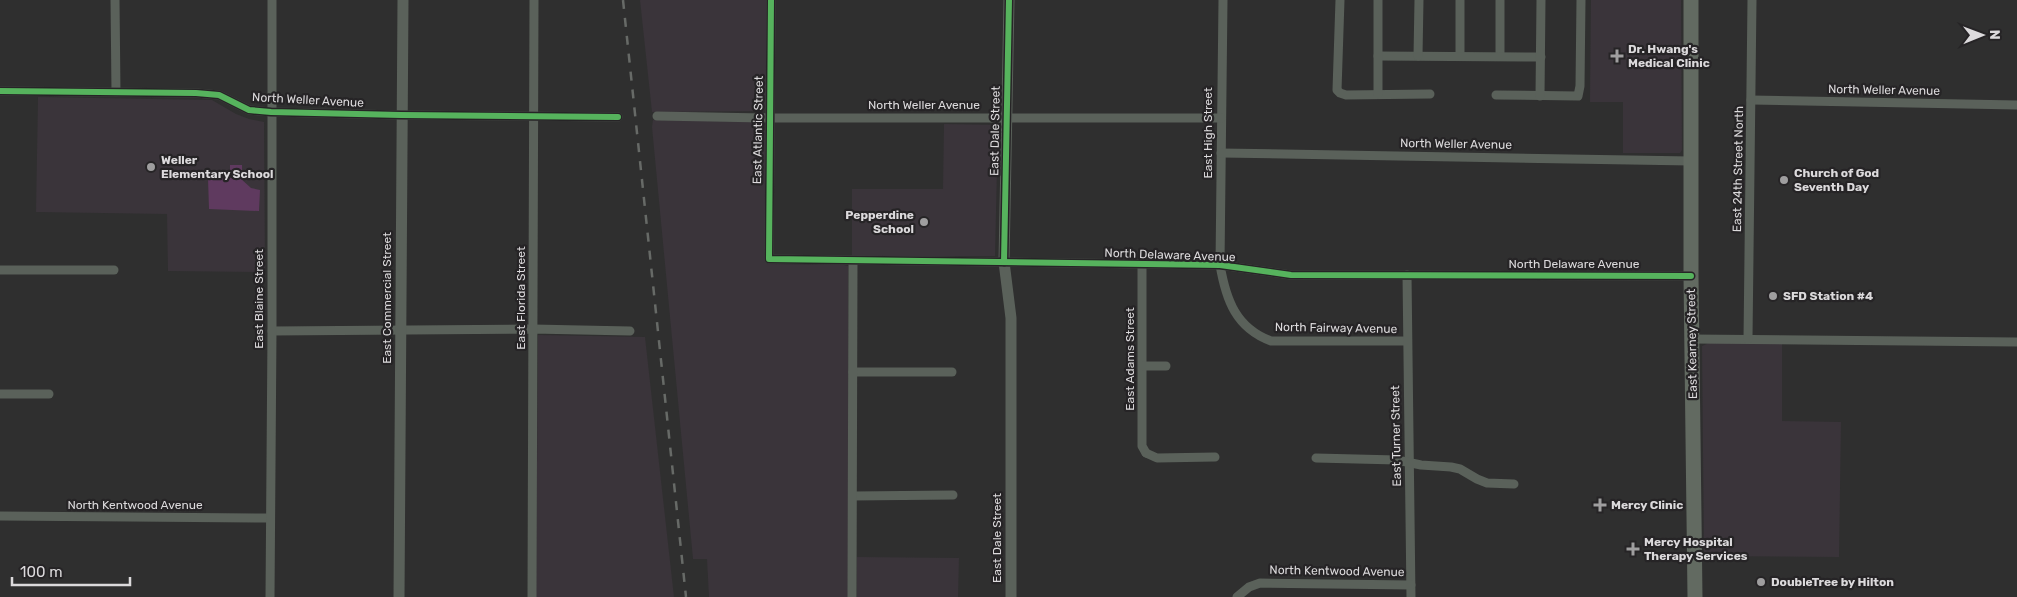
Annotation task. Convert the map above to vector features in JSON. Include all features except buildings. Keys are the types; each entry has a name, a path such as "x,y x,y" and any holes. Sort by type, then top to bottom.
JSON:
{"main road":[{"name":"East Kearney Street","path":"1691,0 1691,276 1695,597"}],"street":[{"path":"115,0 116,92"},
{"name":"East Blaine Street","path":"270,597 272,0"},
{"name":"East Commercial Street","path":"399,597 402,0"},
{"name":"East Florida Street","path":"532,597 534,0"},
{"name":"East Atlantic Street","path":"769,259 771,0"},
{"name":"East Dale Street","path":"1009,0 1004,262 1011,318 1011,597"},
{"name":"East High Street","path":"1220,265 1223,0"},
{"path":"1340,0 1337,90 1346,95 1430,94"},
{"path":"1378,0 1378,94"},
{"path":"1418,56 1419,0"},
{"path":"1460,0 1460,56"},
{"path":"1500,0 1500,56"},
{"path":"1540,96 1541,0"},
{"path":"1496,95 1578,96 1580,93 1581,0"},
{"name":"East 24th Street North","path":"1748,339 1752,0"},
{"path":"1378,56 1540,56"},
{"name":"North Weller Avenue","path":"0,91 196,92 219,95 249,110 271,112 402,116 534,115 618,117"},
{"name":"North Weller Avenue","path":"1751,100 2017,105"},
{"name":"North Weller Avenue","path":"657,116 770,118 1221,118"},
{"name":"North Weller Avenue","path":"1221,153 1691,161"},
{"name":"North Delaware Avenue","path":"769,259 1220,265 1290,275 1691,276"},
{"path":"852,597 853,260"},
{"name":"East Adams Street","path":"1142,264 1142,446 1146,453"},
{"name":"North Fairway Avenue","path":"1220,265 1223,286 1233,311 1257,336 1272,340 1294,342 1407,341"},
{"path":"0,270 114,270"},
{"name":"East Turner Street","path":"1407,275 1411,597"},
{"path":"272,331 533,329 630,331"},
{"path":"1692,338 2017,342"},
{"path":"1143,366 1166,366"},
{"path":"853,372 952,372"},
{"path":"0,394 49,394"},
{"path":"1138,460 1146,453 1157,458 1215,457"},
{"path":"1316,458 1397,460 1421,465 1456,468 1477,479 1493,484 1514,484"},
{"path":"853,496 953,495"},
{"name":"North Kentwood Avenue","path":"0,516 270,518"},
{"name":"North Kentwood Avenue","path":"1237,597 1253,585 1265,583 1410,585"}],"shaded area":[{"path":"640,0 768,0 766,108 764,111 652,112"},
{"path":"1591,0 1681,0 1682,150 1680,153 1623,153 1623,102 1590,102"},
{"name":"Weller Elementary School","path":"38,97 212,100 236,114 264,122 265,272 168,271 167,214 36,212"},
{"path":"653,120 762,122 765,130 767,264 848,266 848,597 709,597 707,559 693,559 652,127"},
{"name":"Pepperdine School","path":"944,124 998,125 995,256 852,256 852,189 943,189"},
{"path":"230,165 242,165 242,174 230,174"},
{"path":"208,178 240,178 251,188 260,190 259,211 209,209"},
{"path":"538,335 645,337 674,597 536,597"},
{"path":"1711,342 1782,344 1782,421 1841,422 1839,557 1704,556 1702,346"},
{"path":"857,557 959,558 958,597 857,597"}],"railway":[{"path":"623,0 686,597"}],"cycle path":[{"path":"771,0 769,259 1220,265 1291,275 1691,276"},
{"path":"1004,262 1009,0"},
{"path":"0,91 196,93 219,95 249,110 271,112 618,117"}],"place":[{"name":"Dr. Hwang's Medical Clinic","path":"1617,56"},
{"name":"Weller Elementary School","path":"151,167"},
{"name":"Church of God Seventh Day","path":"1784,180"},
{"name":"Pepperdine School","path":"924,222"},
{"name":"SFD Station #4","path":"1773,296"},
{"name":"Mercy Clinic","path":"1600,505"},
{"name":"Mercy Hospital Therapy Services","path":"1633,549"},
{"name":"DoubleTree by Hilton","path":"1761,582"}]}
